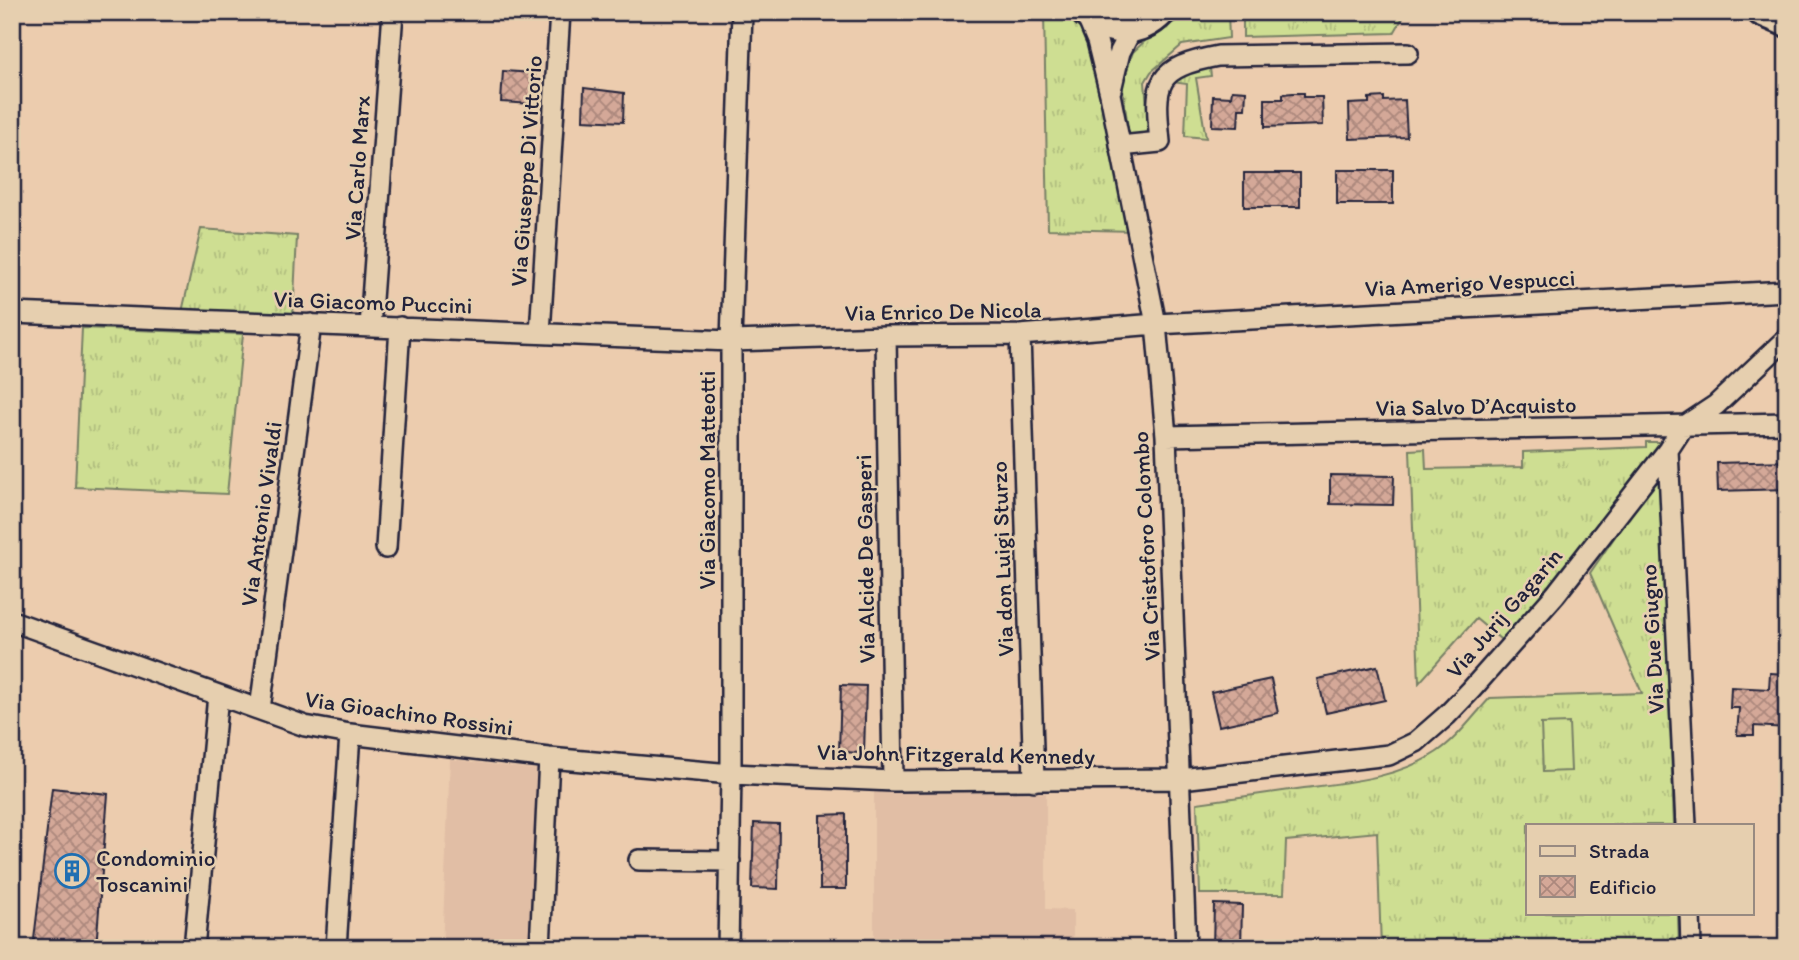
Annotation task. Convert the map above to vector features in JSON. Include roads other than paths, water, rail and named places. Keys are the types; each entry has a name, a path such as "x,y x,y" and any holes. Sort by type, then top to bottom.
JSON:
{"street":[{"name":"Via Carlo Marx","path":"370,327 393,12"},
{"name":"Via Giuseppe Di Vittorio","path":"540,333 560,12"},
{"name":"Via Giacomo Matteotti","path":"728,948 731,774 731,341 742,12"},
{"path":"1761,12 1787,23"},
{"path":"1085,13 1108,27 1132,29 1165,13"},
{"name":"Via Cristoforo Colombo","path":"1085,13 1097,41 1110,94 1156,324 1166,436 1186,948"},
{"name":"Via Cristoforo Colombo","path":"1110,94 1120,52 1132,29"},
{"path":"1120,146 1160,142 1157,101 1159,84 1170,71 1188,62 1218,55 1408,53"},
{"name":"Via Amerigo Vespucci","path":"1156,324 1787,291"},
{"name":"Via Giacomo Puccini","path":"12,313 731,341"},
{"name":"Via Antonio Vivaldi","path":"260,709 311,324"},
{"name":"Via Enrico De Nicola","path":"731,341 1020,335 1156,324"},
{"path":"386,548 400,327"},
{"name":"Via don Luigi Sturzo","path":"1020,335 1034,781"},
{"name":"Via Alcide De Gasperi","path":"886,336 893,781"},
{"name":"Via Jurij Gagarin","path":"1181,779 1389,755 1416,741 1455,707 1555,595 1683,427 1716,405 1787,338"},
{"name":"Via Salvo D’Acquisto","path":"1166,436 1787,424"},
{"name":"Via Due Giugno","path":"1668,450 1685,824"},
{"name":"Via Gioachino Rossini","path":"12,621 305,726 549,758 731,774"},
{"path":"194,948 218,695"},
{"path":"336,948 350,734"},
{"path":"540,948 549,758"},
{"name":"Via John Fitzgerald Kennedy","path":"731,774 893,781 1181,779"},
{"path":"639,860 730,861"},
{"path":"1690,914 1691,948"}],"place":[{"name":"Condominio Toscanini","path":"72,871"}]}
